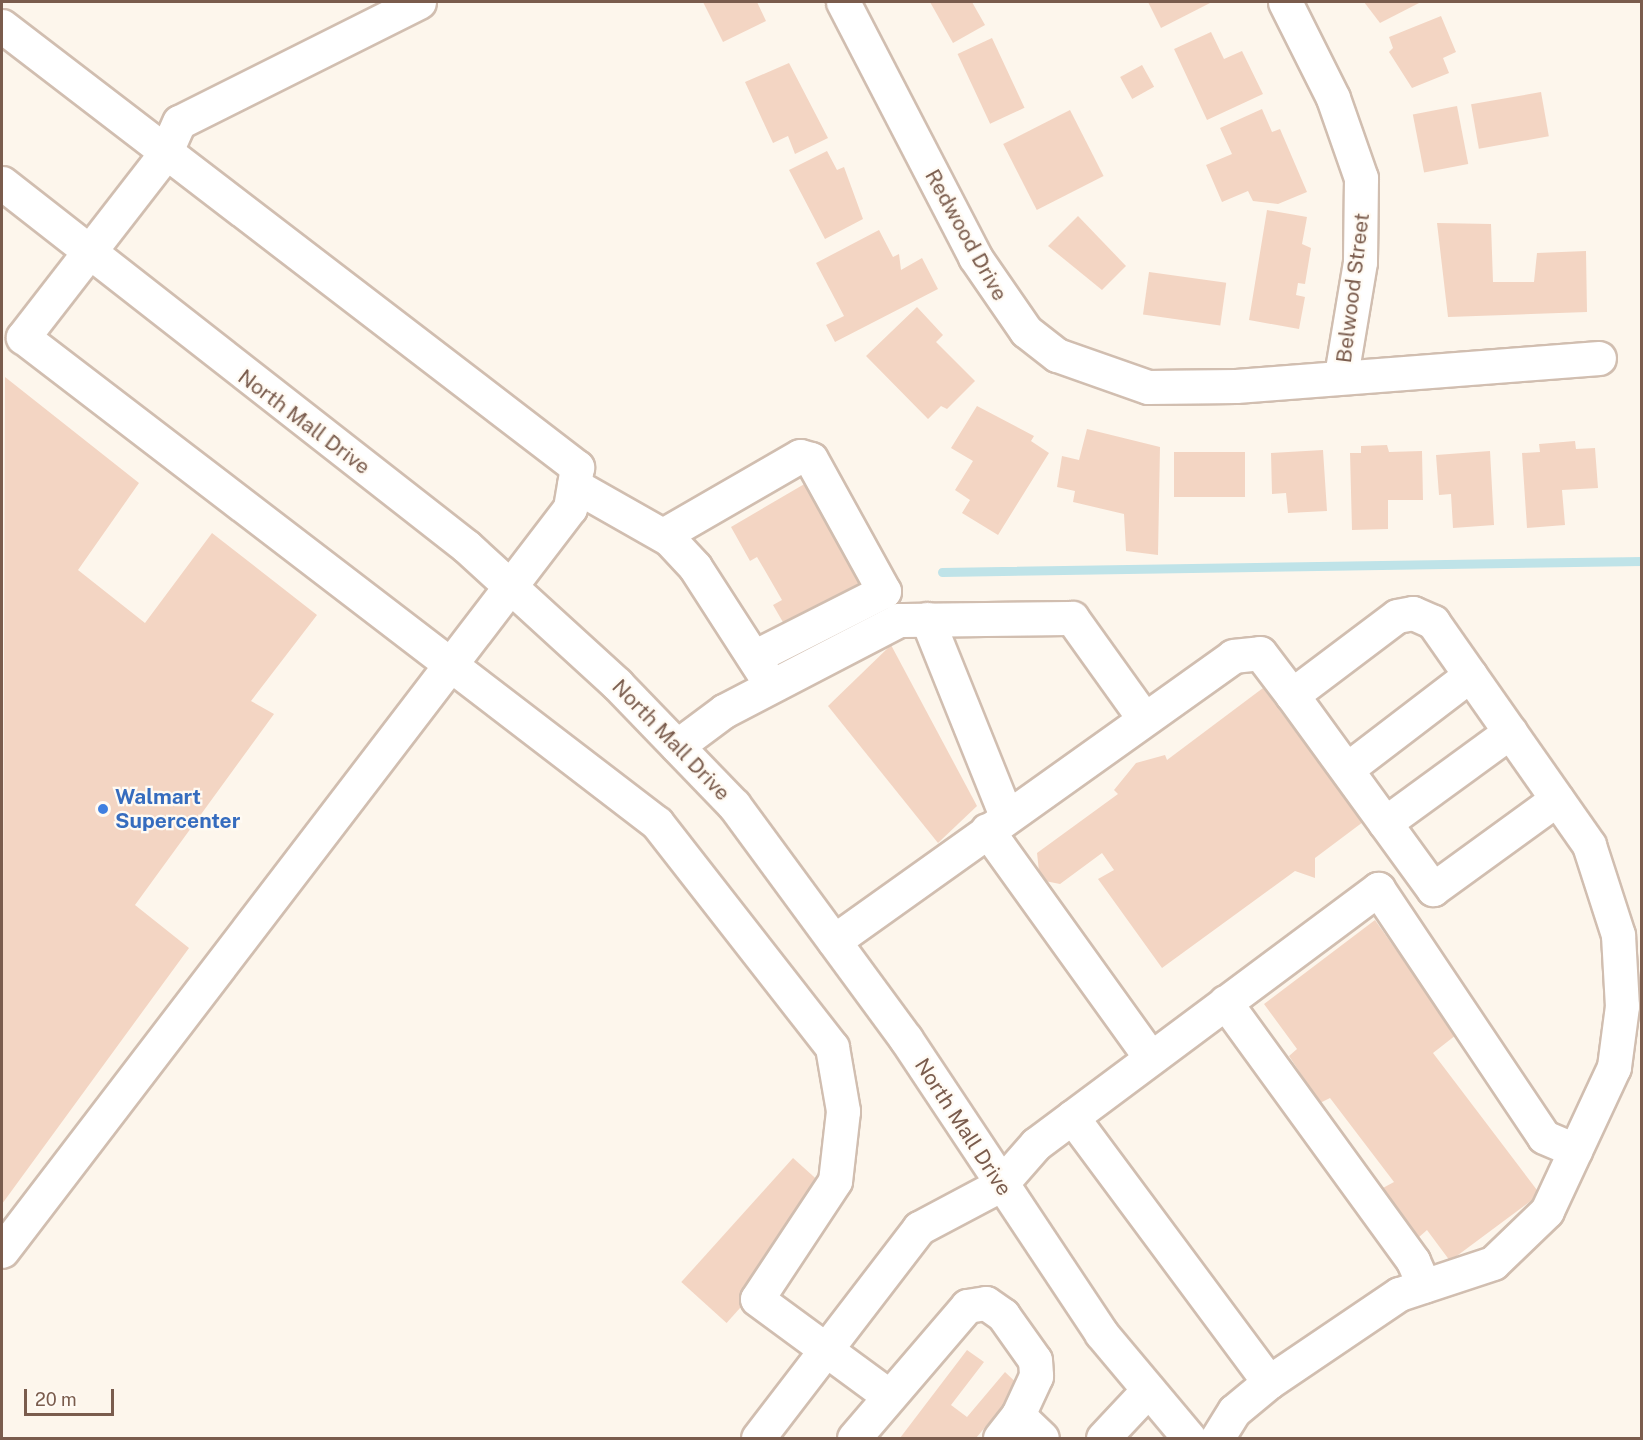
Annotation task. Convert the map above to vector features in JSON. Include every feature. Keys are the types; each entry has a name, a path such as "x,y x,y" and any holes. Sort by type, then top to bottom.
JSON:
{"street":[{"path":"419,2 179,122 165,154 89,253 12,341 450,665 657,823 832,1047 843,1111 835,1181 757,1299 889,1396"},
{"name":"Redwood Drive","path":"843,2 1001,301 1026,331 1057,355 1148,387 1236,386 1341,375 1599,358"},
{"name":"Belwood Street","path":"1285,2 1333,98 1362,178 1360,262 1341,375"},
{"path":"2,26 165,154 577,467 570,508 2,1251"},
{"name":"North Mall Drive","path":"2,183 466,546 676,746 734,805 906,1039 1000,1185 1101,1333 1189,1438"},
{"path":"663,535 800,456 811,459 884,591 753,657"},
{"path":"574,485 663,535 695,567 771,686"},
{"path":"1217,1438 1234,1411 1269,1382 1399,1294 1493,1263 1546,1211 1614,1067 1622,1006 1618,935 1589,845 1433,622 1413,613 1397,616 1292,695"},
{"path":"676,746 771,686 899,620 1071,618 1143,717"},
{"path":"927,619 997,823 1150,1057"},
{"path":"834,941 1143,717 1233,656 1260,653 1433,889 1557,799"},
{"path":"1347,770 1470,675"},
{"path":"1385,823 1510,732"},
{"path":"758,1438 919,1228 1000,1185 1036,1144 1378,889 1544,1137 1575,1150"},
{"path":"1225,1002 1413,1261 1424,1286"},
{"path":"1071,1117 1269,1382"},
{"path":"854,1438 967,1306 986,1303 1003,1315 1035,1360 1036,1376 1004,1432 1042,1438"},
{"path":"1103,1438 1148,1390"}],"building":[{"path":"703,2 757,2 766,21 723,42"},
{"path":"930,2 972,2 985,25 953,43"},
{"path":"1148,2 1212,2 1161,28"},
{"path":"1364,2 1421,2 1380,23"},
{"path":"1441,16 1456,52 1443,58 1449,73 1412,88 1389,52 1393,48 1389,37"},
{"path":"1211,32 1224,59 1242,51 1263,94 1207,120 1174,49"},
{"path":"992,38 1025,108 990,124 958,54"},
{"path":"789,63 828,138 795,154 788,136 773,143 745,82"},
{"path":"1142,65 1154,87 1132,99 1120,77"},
{"path":"1541,92 1549,136 1479,149 1471,104"},
{"path":"1457,106 1468,164 1424,173 1413,115"},
{"path":"1262,109 1272,132 1280,129 1307,192 1278,204 1253,201 1248,191 1222,202 1206,165 1232,154 1220,128"},
{"path":"1070,110 1104,176 1037,210 1003,144"},
{"path":"827,151 837,170 844,167 863,219 825,239 789,170"},
{"path":"1267,210 1307,217 1302,244 1311,248 1305,284 1298,283 1296,295 1305,297 1299,329 1249,320"},
{"path":"1078,216 1126,266 1102,290 1048,246"},
{"path":"1437,223 1491,224 1493,282 1534,282 1537,253 1586,251 1587,312 1448,317"},
{"path":"879,230 893,257 899,254 901,270 922,258 938,289 835,342 826,325 844,316 816,263"},
{"path":"1149,272 1226,283 1220,325 1143,315"},
{"path":"917,307 943,335 936,342 975,381 947,409 941,406 928,419 866,356"},
{"name":"Walmart Supercenter","path":"5,377 139,483 78,570 145,623 212,533 317,615 251,701 274,714 135,905 189,948 2,1204"},
{"path":"977,406 1034,436 1031,441 1049,453 998,535 962,513 970,500 955,490 973,461 951,448"},
{"path":"1087,429 1160,447 1158,555 1126,551 1124,514 1073,502 1075,491 1057,487 1062,456 1079,460"},
{"path":"1575,441 1576,449 1595,448 1598,488 1562,490 1565,525 1527,528 1522,453 1540,452 1539,444"},
{"path":"1387,445 1389,452 1422,451 1423,500 1388,500 1388,529 1352,530 1350,453 1361,453 1361,446"},
{"path":"1323,450 1327,511 1288,513 1286,493 1272,494 1271,453"},
{"path":"1490,451 1494,525 1453,528 1451,494 1439,495 1436,455"},
{"path":"1174,452 1245,452 1245,497 1174,497"},
{"path":"813,479 876,588 791,636 773,605 782,600 757,557 750,561 731,527"},
{"path":"891,645 977,806 938,843 828,706"},
{"path":"1263,688 1363,822 1315,858 1315,878 1295,871 1162,968 1098,879 1114,870 1102,853 1060,884 1040,880 1037,853 1118,794 1114,790 1136,763 1165,755 1167,760"},
{"path":"1375,920 1456,1035 1433,1053 1540,1194 1450,1261 1427,1230 1418,1238 1381,1189 1394,1182 1330,1098 1320,1103 1289,1056 1297,1049 1264,1004"},
{"path":"793,1158 838,1199 727,1323 681,1282"},
{"path":"967,1350 984,1362 951,1405 967,1417 1005,1372 1020,1386 976,1438 900,1438"}],"waterway":[{"path":"942,572 1642,561"}],"place":[{"name":"Walmart Supercenter","path":"103,809"}]}
